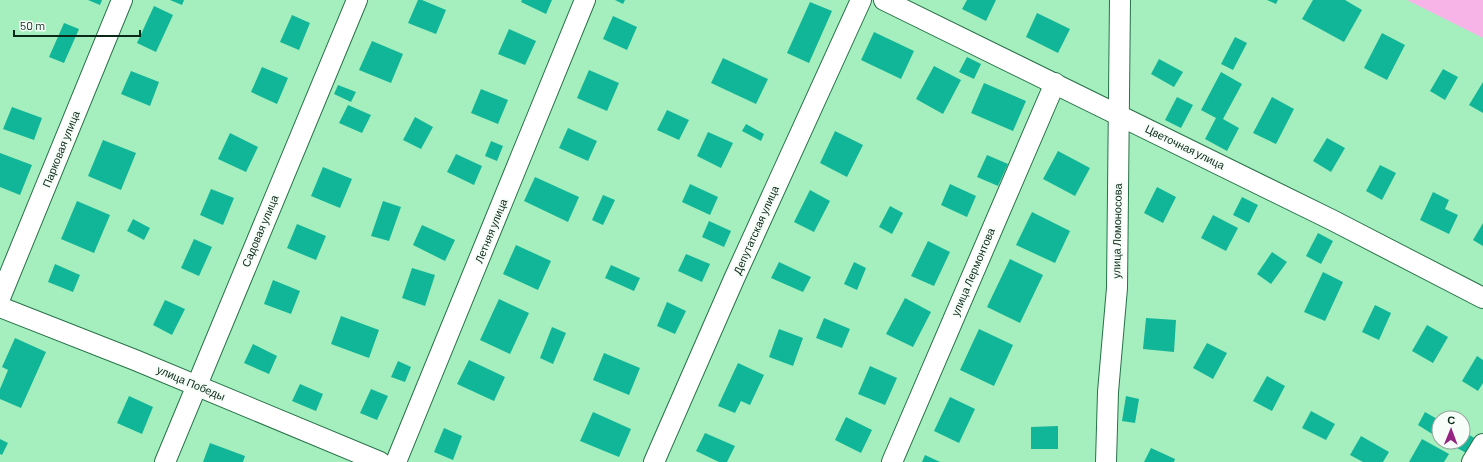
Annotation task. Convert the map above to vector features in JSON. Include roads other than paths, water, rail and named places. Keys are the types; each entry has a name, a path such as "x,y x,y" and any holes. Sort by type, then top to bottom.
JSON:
{"street":[{"name":"Парковая улица","path":"0,298 122,0"},
{"name":"Садовая улица","path":"165,462 357,0"},
{"name":"Летняя улица","path":"396,462 585,0"},
{"name":"Депутатская улица","path":"654,462 734,279 861,0"},
{"name":"Цветочная улица","path":"884,0 1325,216 1483,298"},
{"name":"улица Ломоносова","path":"1106,462 1108,392 1117,288 1120,0"},
{"name":"улица Лермонтова","path":"892,462 1055,83"},
{"name":"улица Победы","path":"0,307 196,385 380,462"},
{"path":"1472,462 1483,444"}]}
